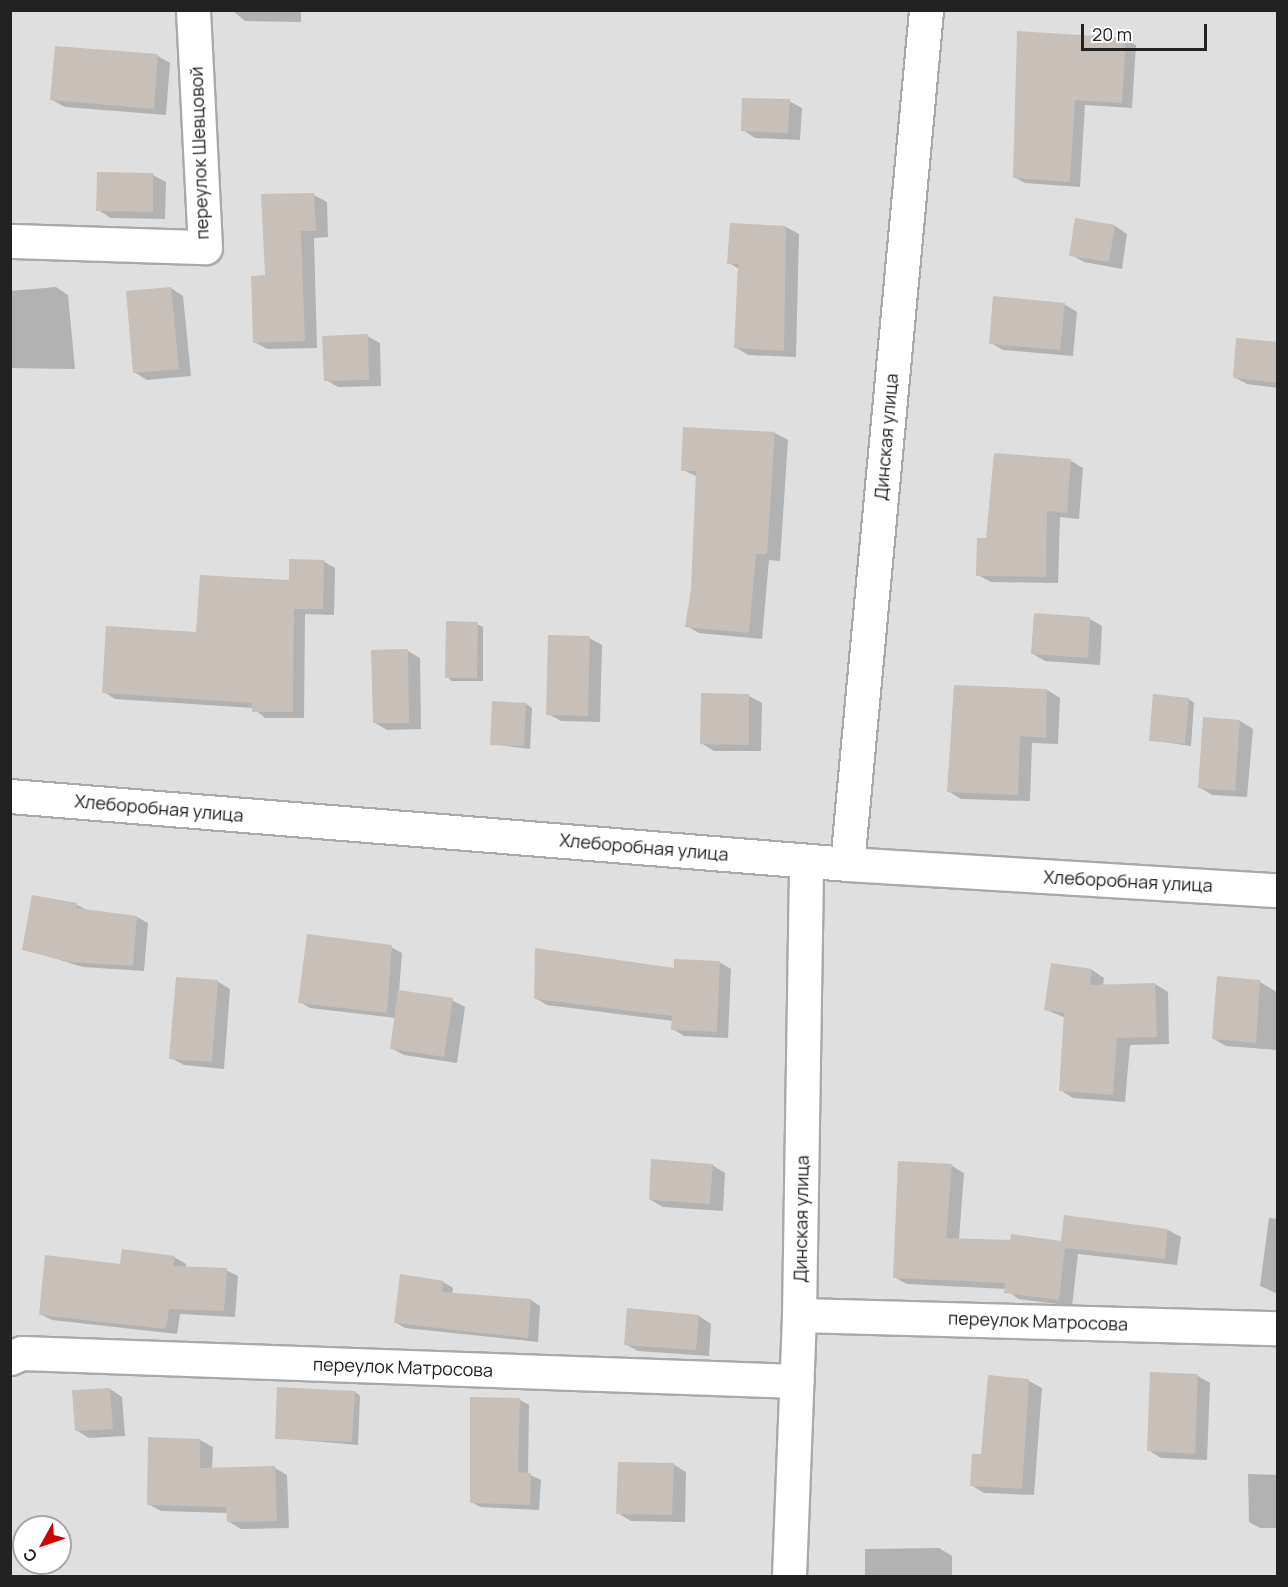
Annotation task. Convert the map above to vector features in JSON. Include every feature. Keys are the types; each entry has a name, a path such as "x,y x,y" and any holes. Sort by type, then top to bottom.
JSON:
{"street":[{"name":"переулок Шевцовой","path":"10,241 205,247 193,10"},
{"name":"Динская улица","path":"847,864 926,10"},
{"name":"Хлеборобная улица","path":"10,796 847,864 1278,890"},
{"name":"Динская улица","path":"789,1576 799,1315 807,861"},
{"name":"переулок Матросова","path":"799,1315 1278,1328"},
{"name":"переулок Матросова","path":"10,1358 22,1353 796,1381"}],"shaded area":[{"path":"11,11 1277,11 1277,1576 11,1576"}],"building":[{"path":"1017,31 1126,38 1122,103 1075,100 1070,182 1013,178"},
{"path":"55,46 158,54 154,109 50,100"},
{"path":"742,98 790,99 788,133 741,131"},
{"path":"97,172 153,173 153,212 96,211"},
{"path":"314,193 316,231 301,231 305,341 253,343 251,276 265,275 261,194"},
{"path":"1075,218 1115,225 1109,262 1069,256"},
{"path":"730,223 786,226 784,351 734,348 738,264 727,264"},
{"path":"171,287 179,369 133,373 126,291"},
{"path":"993,296 1065,303 1060,350 989,344"},
{"path":"368,334 369,380 324,381 322,336"},
{"path":"1236,338 1278,342 1278,383 1233,378"},
{"path":"683,427 775,432 767,554 756,554 749,633 685,627 691,589 696,471 681,471"},
{"path":"994,453 1071,459 1067,513 1047,511 1046,577 976,576 977,538 986,538"},
{"path":"289,559 324,560 323,609 294,609 293,712 252,712 252,703 102,693 106,626 196,632 200,575 289,580"},
{"path":"1034,613 1090,617 1088,658 1031,654"},
{"path":"446,621 478,622 477,678 445,678"},
{"path":"548,635 590,636 588,716 546,715"},
{"path":"408,649 409,723 373,723 371,650"},
{"path":"954,685 1047,689 1046,738 1020,736 1018,795 947,792"},
{"path":"701,693 749,694 749,745 700,744"},
{"path":"1153,694 1189,698 1185,744 1149,741"},
{"path":"492,701 526,703 524,746 490,745"},
{"path":"1203,717 1240,720 1235,791 1198,788"},
{"path":"32,895 77,903 76,908 137,916 133,966 70,962 22,950"},
{"path":"307,934 392,945 387,1013 298,1003"},
{"path":"535,948 674,968 674,959 720,961 717,1032 671,1030 672,1016 534,999"},
{"path":"1051,963 1092,969 1090,985 1155,983 1157,1037 1117,1038 1113,1095 1059,1091 1064,1013 1044,1010"},
{"path":"1217,976 1260,980 1256,1043 1212,1039"},
{"path":"176,977 218,980 212,1062 169,1059"},
{"path":"398,990 453,998 444,1057 390,1049"},
{"path":"651,1159 713,1164 710,1204 649,1200"},
{"path":"898,1161 952,1164 946,1238 1010,1240 1011,1234 1061,1241 1064,1215 1168,1229 1165,1259 1065,1248 1059,1300 1004,1293 1005,1283 893,1278"},
{"path":"122,1249 175,1256 173,1266 227,1268 224,1311 169,1309 166,1329 39,1315 45,1255 120,1264"},
{"path":"400,1274 444,1281 442,1292 531,1299 528,1338 394,1323"},
{"path":"627,1308 699,1315 696,1350 624,1345"},
{"path":"1150,1372 1198,1374 1195,1454 1147,1451"},
{"path":"988,1375 1029,1379 1022,1489 970,1486 972,1454 981,1454"},
{"path":"277,1387 355,1391 352,1442 275,1439"},
{"path":"110,1388 113,1429 75,1431 72,1390"},
{"path":"470,1397 520,1398 518,1472 531,1473 530,1505 470,1503"},
{"path":"148,1437 200,1439 200,1468 275,1466 277,1521 227,1522 226,1507 147,1505"},
{"path":"618,1462 674,1463 672,1515 616,1514"}]}
